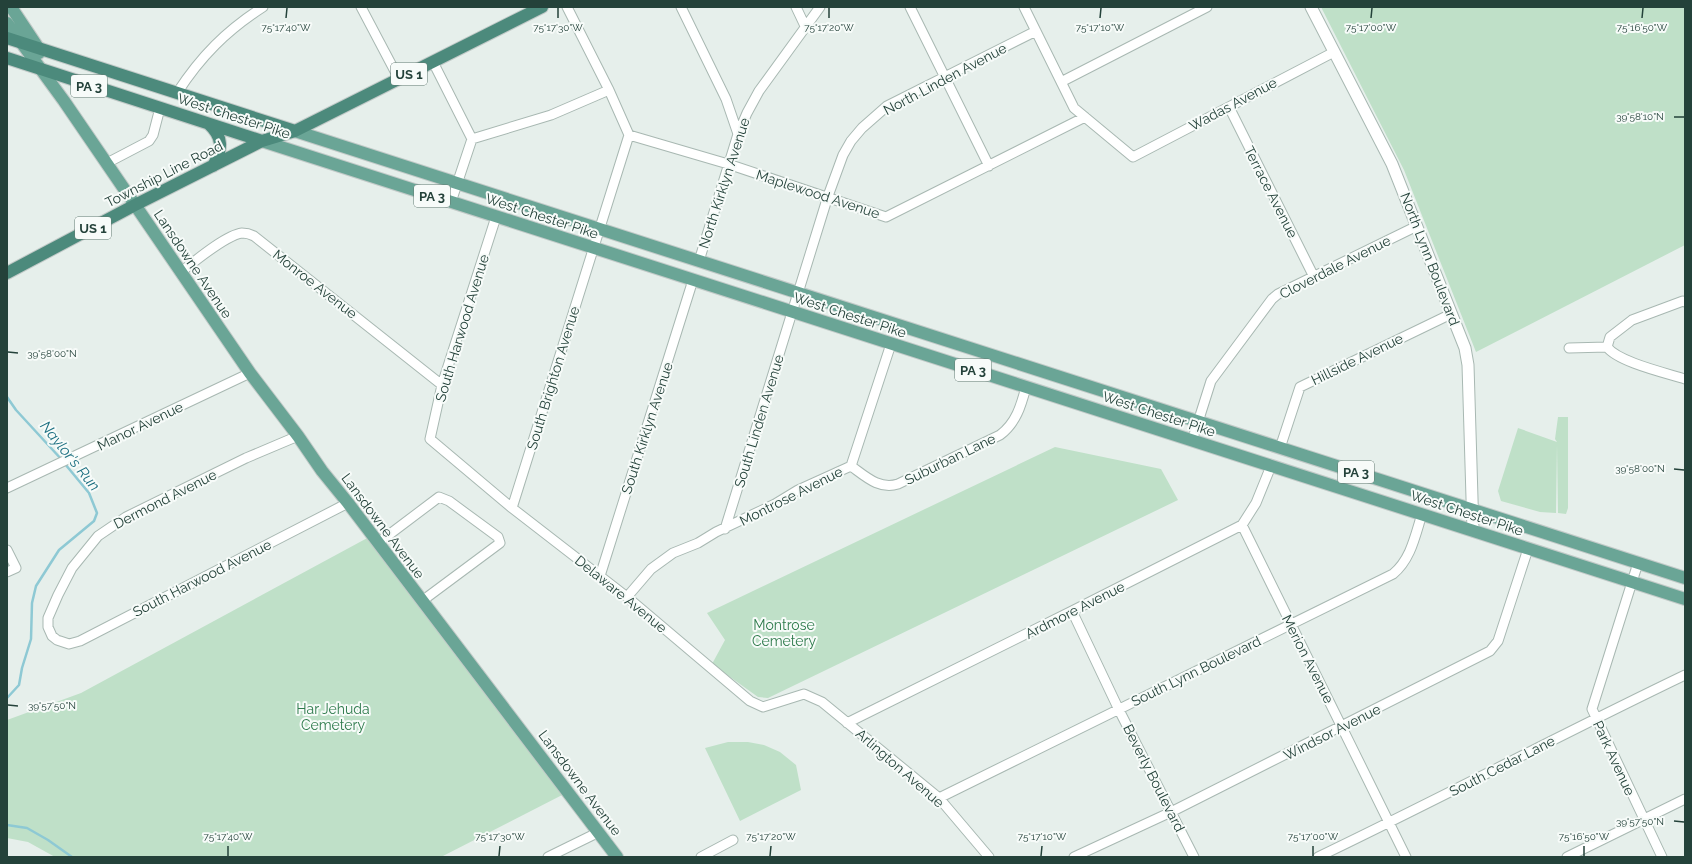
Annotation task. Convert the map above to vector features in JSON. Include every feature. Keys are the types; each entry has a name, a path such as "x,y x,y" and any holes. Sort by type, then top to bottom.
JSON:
{"highway":[{"name":"US 1","path":"295,131 542,7"},
{"name":"West Chester Pike","path":"7,38 295,131"},
{"name":"West Chester Pike","path":"7,58 262,141"},
{"path":"209,124 218,134 220,145 219,152 213,166"},
{"name":"Township Line Road","path":"7,273 135,205 262,141 295,131"}],"main road":[{"path":"14,9 39,49 43,70"},
{"name":"Lansdowne Avenue","path":"7,23 43,70 250,373 298,436 322,471 348,503 617,857"},
{"name":"West Chester Pike","path":"295,131 1685,578"},
{"name":"West Chester Pike","path":"262,141 1685,599"}],"street":[{"path":"177,93 202,57 243,20 263,7"},
{"path":"361,7 399,79"},
{"path":"567,7 610,90 629,135"},
{"path":"681,7 726,99 738,134"},
{"path":"796,7 805,26"},
{"name":"North Kirklyn Avenue","path":"698,260 738,134 759,90 820,7"},
{"path":"910,7 989,166"},
{"path":"1024,7 1074,108 1086,117"},
{"path":"1061,82 1207,7"},
{"name":"North Lynn Boulevard","path":"1311,7 1392,164 1465,348 1468,366 1473,531"},
{"name":"North Linden Avenue","path":"792,312 828,196 843,155 851,141 862,128 887,106 1036,31"},
{"name":"Wadas Avenue","path":"1086,117 1133,157 1334,52"},
{"path":"433,62 472,139 450,202"},
{"path":"472,139 551,115 610,90"},
{"name":"Terrace Avenue","path":"1229,106 1314,277"},
{"path":"107,163 149,141 153,135 160,108"},
{"name":"Maplewood Avenue","path":"629,135 728,164 828,196 886,217 1086,117"},
{"name":"South Brighton Avenue","path":"512,508 629,135"},
{"name":"South Harwood Avenue","path":"430,439 442,386 496,217"},
{"name":"Cloverdale Avenue","path":"1192,440 1208,387 1214,376 1272,299 1278,294 1417,226"},
{"name":"Monroe Avenue","path":"181,272 232,237 241,233 254,236 442,386"},
{"name":"South Kirklyn Avenue","path":"600,576 693,280"},
{"path":"1685,302 1683,301 1632,320 1610,337 1608,347 1611,352 1621,358 1685,379"},
{"name":"South Linden Avenue","path":"725,529 792,312"},
{"name":"Hillside Avenue","path":"1280,448 1300,387 1451,314"},
{"name":"Montrose Avenue","path":"627,597 652,569 673,553 698,543 716,532 775,504 798,490 851,466 891,344"},
{"path":"1569,348 1608,347"},
{"name":"Manor Avenue","path":"7,488 250,373"},
{"name":"Suburban Lane","path":"851,466 875,483 890,487 898,484 1000,435 1016,418 1026,387"},
{"name":"Dermond Avenue","path":"54,638 48,627 51,611 72,568 98,536 126,517 246,458 298,436"},
{"name":"Delaware Avenue","path":"430,439 512,508 627,597 750,701 763,707 804,694 822,702"},
{"path":"1242,525 1256,503 1271,466"},
{"path":"378,543 440,497 449,501 498,536 500,543 422,601"},
{"name":"South Harwood Avenue","path":"54,638 69,644 80,641 348,503"},
{"name":"South Lynn Boulevard","path":"939,798 1393,574 1401,567 1408,555 1422,514"},
{"name":"Ardmore Avenue","path":"848,723 1072,612 1242,525"},
{"name":"Merion Avenue","path":"1242,525 1406,857"},
{"name":"Windsor Avenue","path":"1074,857 1171,812 1490,652 1498,641 1528,548"},
{"path":"7,550 16,568 7,572"},
{"name":"Park Avenue","path":"1638,563 1592,710 1662,857"},
{"name":"Beverly Boulevard","path":"1072,612 1119,710 1194,857"},
{"name":"South Cedar Lane","path":"1318,857 1390,823 1595,718 1685,675"},
{"name":"Arlington Avenue","path":"822,702 939,798 989,857"},
{"path":"1567,857 1685,799"},
{"path":"548,857 599,832"},
{"path":"701,857 733,840"}],"green space":[{"path":"1321,7 1685,7 1685,245 1476,352 1404,170"},
{"path":"1558,417 1568,417 1568,508 1566,514 1558,513 1557,445 1556,513 1540,512 1501,501 1498,491 1518,428 1557,442 1555,439"},
{"name":"Montrose Cemetery","path":"1055,447 1161,469 1178,500 768,698 758,697 712,664 725,640 707,613"},
{"name":"Har Jehuda Cemetery","path":"371,536 568,792 441,857 55,857 28,842 7,838 7,720 81,693"},
{"path":"728,742 748,742 764,745 780,752 796,765 801,790 740,821 705,748"}],"waterway":[{"name":"Naylor's Run","path":"7,397 16,410 62,460"},
{"name":"Naylor's Run","path":"7,698 19,685 22,668 31,639 32,603 36,586 59,550 94,521 97,513 89,493 65,464"},
{"name":"Naylor's Run","path":"7,825 27,828 48,840 72,857"}]}
